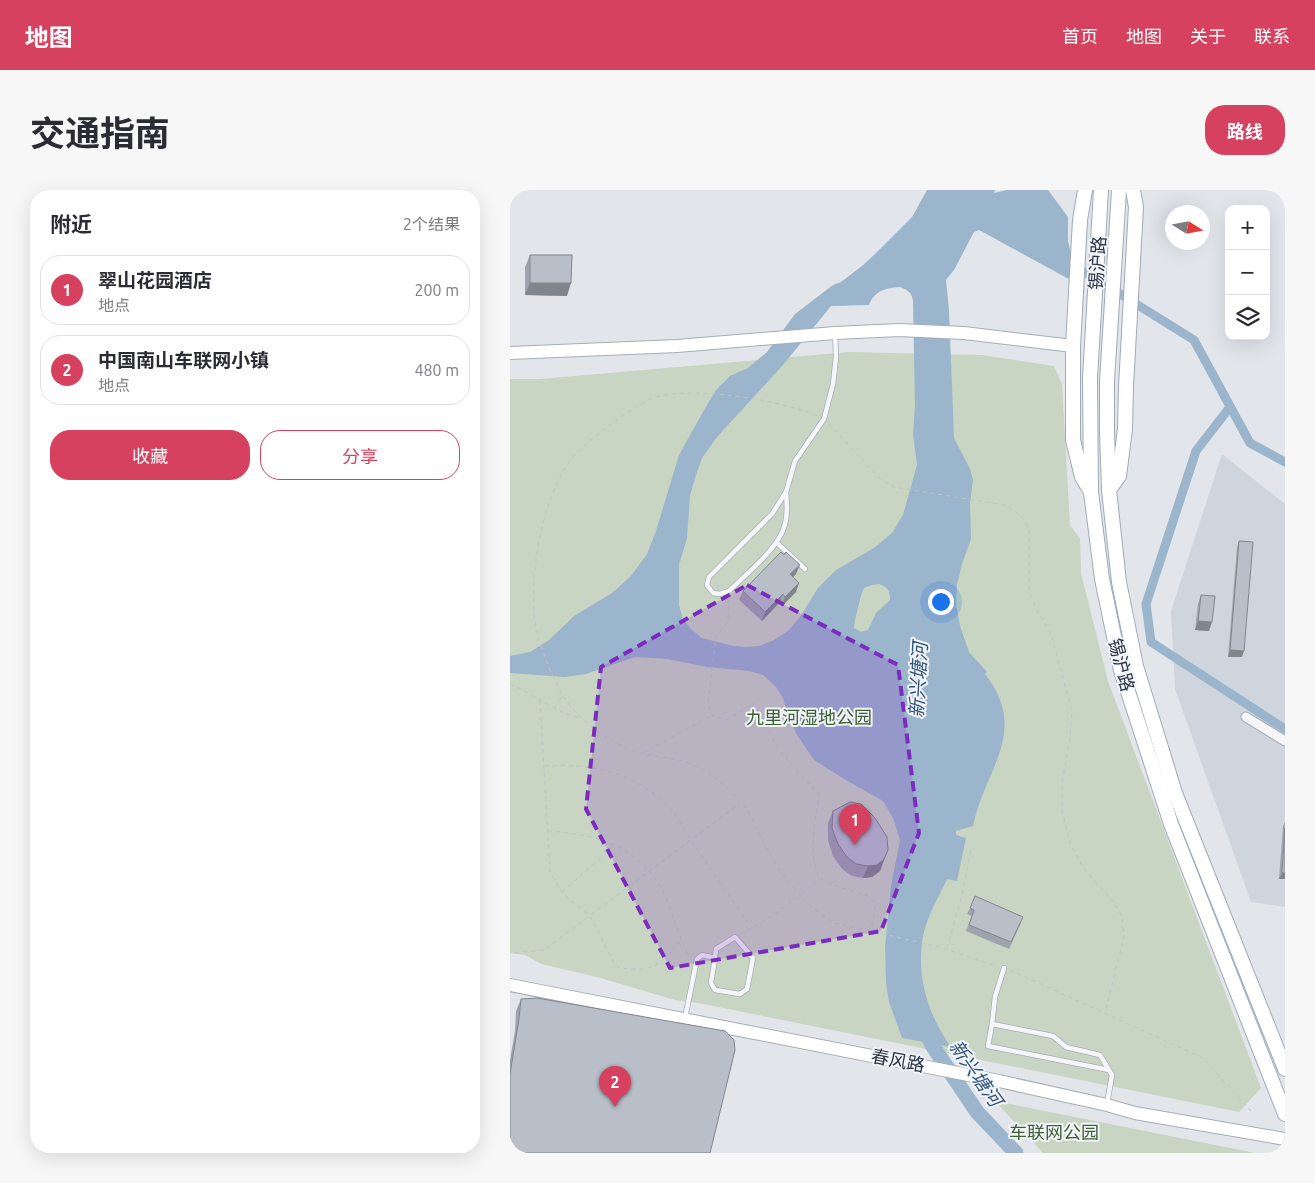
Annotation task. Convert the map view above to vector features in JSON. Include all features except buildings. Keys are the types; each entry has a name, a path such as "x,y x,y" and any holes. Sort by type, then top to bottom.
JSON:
{"main road":[{"path":"1085,190 1080,220 1073,346 1073,440 1082,477 1091,492"},
{"name":"锡沪路","path":"1101,190 1090,378 1091,492 1102,579 1121,670 1172,824 1285,1114"},
{"name":"锡沪路","path":"1119,190 1107,382 1109,490 1120,582 1139,675 1176,793 1285,1069"},
{"path":"1109,490 1119,476 1125,429 1129,317 1135,250 1136,207 1133,190"},
{"path":"510,353 749,341 836,333 899,330 964,333 1073,346"},
{"name":"春风路","path":"510,985 887,1058 999,1081 1135,1113 1285,1139"}],"street":[{"path":"1246,717 1285,740"}],"lane":[{"path":"786,492 787,514 784,530 777,543 729,591 720,594 713,593 707,586 709,577 772,514 786,492 795,461 824,419 833,384 836,333"},
{"path":"777,543 805,569"},
{"path":"735,936 753,958 747,989 740,994 715,990 711,982 715,958 716,949 735,936"},
{"path":"685,1020 697,959 702,955 715,958"},
{"path":"1004,968 996,997 988,1046 1109,1070"},
{"path":"992,1024 1053,1036 1066,1047 1100,1055 1112,1075 1107,1105"}],"path":[{"path":"1105,1013 1124,936 1122,916 1112,900 1083,868 1070,843 1062,810 1062,784 1070,738 1072,712 1051,633 1036,609 1029,592 1029,529 1020,515 1004,505 894,487 880,479 824,419 802,410 762,401 708,394 686,393 658,396 630,411 591,439 569,462 554,489 540,538 533,611 537,635 560,690 580,718 603,736 643,753 701,767 725,786 741,802 772,859 801,896 829,920 947,949 1020,973 1105,1013 1203,1058 1251,1111"},
{"path":"712,715 708,704 716,637 728,622 727,604 729,591"},
{"path":"510,684 568,715 580,718"},
{"path":"554,708 563,695"},
{"path":"540,701 550,872 562,893 590,916 619,968 641,970 655,967 681,941"},
{"path":"643,753 712,715 726,720 754,703 779,750 819,795 812,844 814,864 819,878 839,887 868,896 876,904 871,930"},
{"path":"544,766 570,764 596,767 642,786 666,804 752,928"},
{"path":"515,953 544,950 741,802"},
{"path":"548,830 585,834 616,844 650,870 664,895 689,957 697,959"},
{"path":"562,893 616,844"},
{"path":"947,949 962,895 971,849"},
{"path":"735,936 752,928 801,896 819,878"}],"highlighted area":[{"path":"747,585 898,665 919,833 881,931 670,968 586,809 601,667"}],"shaded area":[{"path":"1222,454 1285,504 1285,907 1251,902 1175,689 1171,611"}],"green space":[{"name":"九里河湿地公园","path":"849,352 982,355 1054,366 1062,384 1070,525 1080,538 1081,573 1108,681 1261,1088 1239,1112 698,1003 675,1000 597,977 541,964 525,955 510,953 510,379 540,379"},
{"name":"车联网公园","path":"995,1101 1255,1153 1043,1153"}],"water":[{"path":"927,190 995,190 994,193 1007,190 1048,190 1068,217 1068,241 1078,284 979,230 974,232 954,270 946,280 954,438 970,469 973,480 970,503 971,539 957,584 956,604 960,626 969,652 987,672 985,674 998,695 1004,714 1004,732 1000,750 973,826 956,831 956,835 966,838 957,881 947,879 928,919 922,941 921,957 924,989 935,1019 951,1047 902,1038 889,1002 886,983 885,947 891,886 900,840 893,818 883,801 814,760 797,735 788,716 783,698 776,687 763,675 749,671 707,667 667,659 635,657 586,674 565,677 510,673 510,656 530,652 549,640 574,616 612,593 631,576 647,554 679,455 716,390 730,376 748,368 767,352 795,314 862,266 912,217","holes":["900,287 909,292 913,301 915,406 913,434 917,465 903,515 892,533 874,548 836,570 818,588 800,617 788,631 772,641 759,646 746,647 702,638 683,619 679,605 679,565 687,538 690,495 702,458 717,437 783,365 831,306 869,305 878,293 890,288","879,584 885,586 888,590 890,600 876,613 868,630 861,632 854,628 864,588"]}],"waterway":[{"path":"1075,266 1194,340 1250,443 1285,462"},
{"path":"1230,407 1196,451 1146,604 1151,642 1285,729"},
{"name":"新兴塘河","path":"923,1025 932,1045 977,1112 1016,1153"}],"place":[{"name":"翠山花园酒店","path":"855,845"},
{"name":"中国南山车联网小镇","path":"615,1107"}]}
